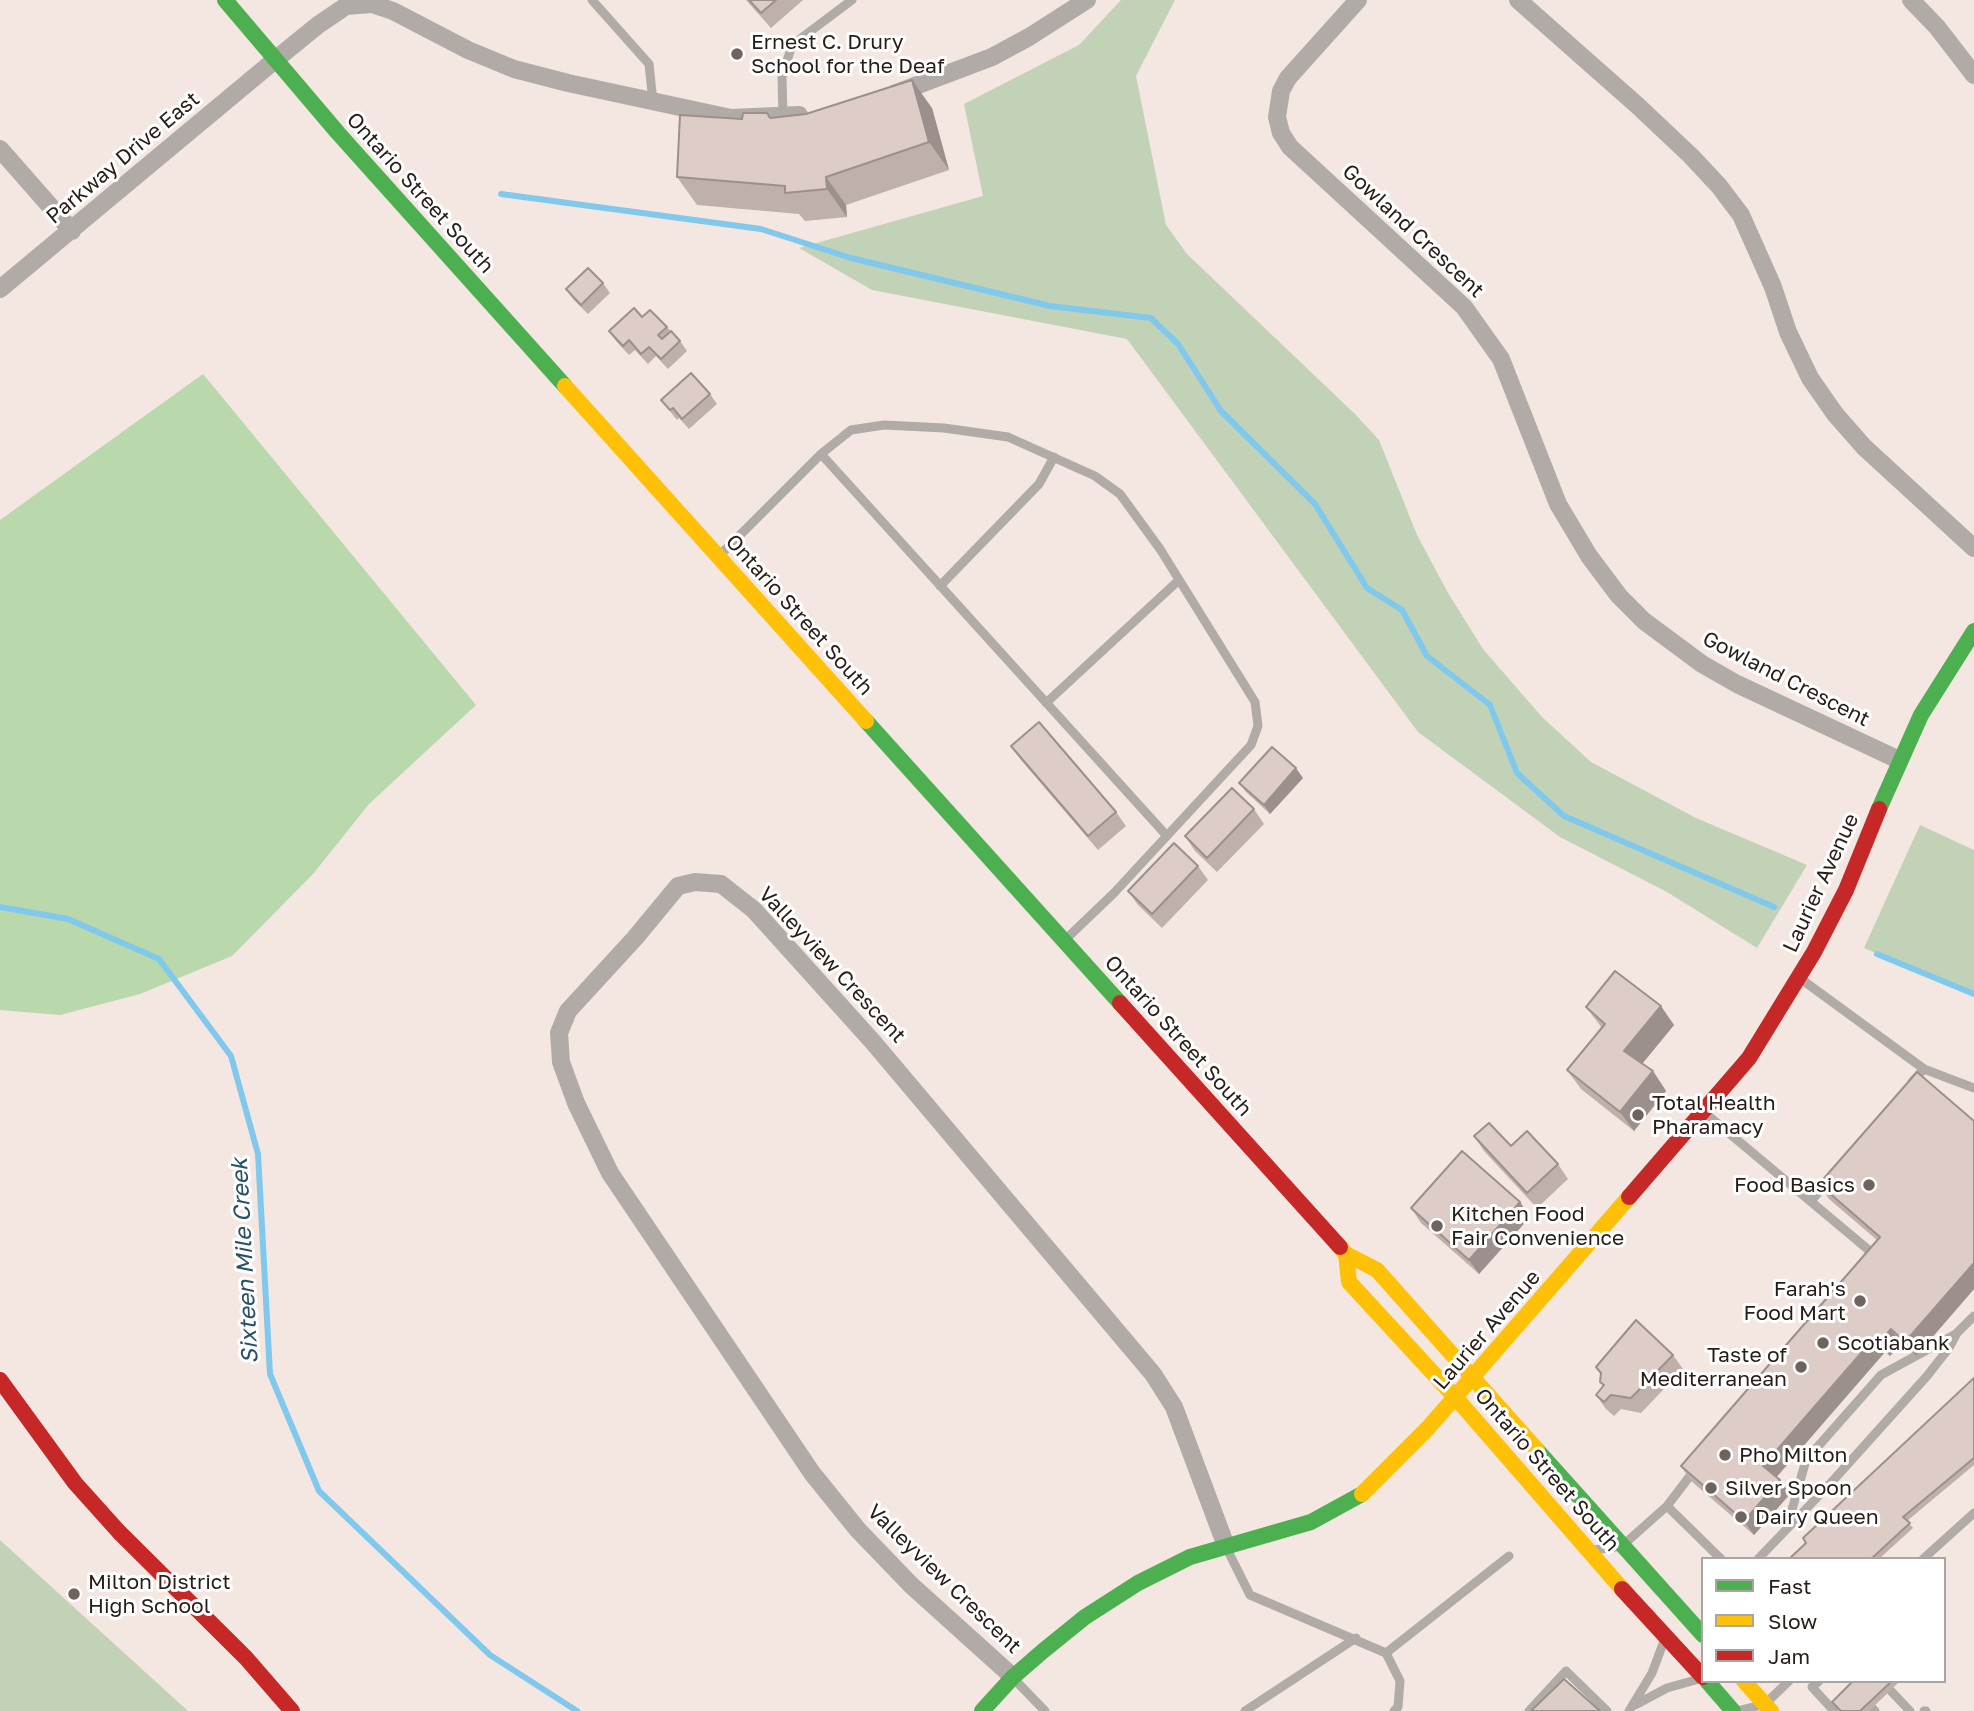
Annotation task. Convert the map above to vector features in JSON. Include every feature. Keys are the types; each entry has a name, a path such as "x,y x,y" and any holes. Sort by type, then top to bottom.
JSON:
{"main road":[{"name":"Ontario Street South","path":"225,0 275,60 718,557 1346,1254 1377,1270 1701,1633"},
{"name":"Laurier Avenue","path":"982,1711 1013,1677 1085,1617 1138,1583 1191,1557 1311,1522 1366,1492 1456,1398 1749,1058 1799,978 1846,890 1899,760 1921,715 1974,631"},
{"name":"Ontario Street South","path":"1346,1254 1349,1282 1456,1398 1701,1675"},
{"path":"0,1380 75,1483 119,1532 246,1658 292,1711"},
{"path":"1709,1683 1735,1711"},
{"path":"1746,1683 1768,1707"}],"street":[{"path":"877,98 903,91 992,57 1087,0"},
{"name":"Gowland Crescent","path":"1358,0 1288,78 1280,91 1277,117 1281,133 1290,147 1464,307 1502,359 1558,503 1589,556 1619,596 1655,629 1702,664 1737,684 1899,760"},
{"path":"1518,0 1638,106 1719,186 1741,215 1773,287 1788,332 1810,378 1829,405 1864,447 1974,548"},
{"path":"1912,0 1974,75"},
{"name":"Parkway Drive East","path":"0,289 275,60 346,6 372,4 393,11 468,50 514,69 653,102 731,118 815,114"},
{"path":"0,149 72,231"},
{"name":"Valleyview Crescent","path":"1013,1677 911,1585 858,1530 812,1473 610,1173 576,1102 561,1062 559,1033 568,1011 678,886 695,883 721,884 754,910 873,1042 1153,1374 1174,1407 1226,1546"}],"lane":[{"path":"592,0 649,64 653,102"},
{"path":"783,117 782,77 792,45 852,0"},
{"path":"718,557 821,454 850,430 884,425 944,428 1008,437 1095,476 1120,494 1180,580 1255,702 1258,726 1251,745 1114,893 1064,941"},
{"path":"821,454 1167,836"},
{"path":"940,586 1039,484 1054,457"},
{"path":"1046,703 1180,580"},
{"path":"1799,978 1924,1069 1974,1088"},
{"path":"1902,1094 1924,1069"},
{"path":"1704,1112 1878,1258 1869,1268"},
{"path":"1811,1201 1831,1176"},
{"path":"1760,1557 1927,1376 1957,1334 1974,1316"},
{"path":"1787,1526 1806,1460 1881,1375 1957,1334"},
{"path":"1588,1550 1622,1546 1667,1506 1701,1462"},
{"path":"1667,1506 1719,1557"},
{"path":"1925,1557 1974,1513"},
{"path":"1226,1546 1250,1595 1386,1653 1400,1681 1398,1707 1394,1711"},
{"path":"1386,1653 1509,1556"},
{"path":"1631,1709 1652,1673 1666,1635"},
{"path":"1245,1711 1356,1639"},
{"path":"1528,1711 1566,1671 1607,1711"},
{"path":"1013,1677 1045,1711"},
{"path":"1631,1709 1667,1688 1701,1678"},
{"path":"1735,1711 1768,1707 1787,1683"},
{"path":"1817,1683 1812,1687 1834,1711"},
{"path":"1891,1691 1910,1711"}],"green space":[{"path":"1121,0 1175,0 1136,76 1166,225 1187,254 1379,440 1417,535 1448,593 1483,649 1542,717 1591,762 1696,818 1807,865 1757,948 1667,892 1560,837 1418,732 1127,339 872,290 799,248 983,196 964,104 1079,45"},
{"path":"203,374 476,705 369,804 313,874 232,956 140,994 60,1015 0,1010 0,520"},
{"path":"1920,825 1974,850 1974,994 1864,948"},
{"path":"0,1540 188,1711 0,1711"}],"building":[{"path":"749,0 776,0 761,13"},
{"path":"912,80 929,142 826,177 827,189 785,193 785,186 677,177 680,115 742,119 743,113 767,113 770,118 806,114"},
{"path":"588,268 603,283 581,305 566,289"},
{"path":"634,308 642,317 650,310 667,327 658,335 662,339 671,331 680,341 661,359 649,347 641,354 629,340 623,346 609,331"},
{"path":"691,373 710,394 682,419 673,408 670,410 661,400"},
{"path":"1039,722 1116,812 1088,836 1011,746"},
{"path":"1272,747 1296,768 1264,805 1239,783"},
{"path":"1232,788 1254,809 1207,858 1185,836"},
{"path":"1174,843 1198,866 1152,914 1128,891"},
{"path":"1615,971 1661,1006 1624,1051 1653,1071 1620,1112 1567,1070 1605,1024 1586,1007"},
{"path":"1917,1072 1974,1121 1974,1263 1905,1342 1891,1329 1880,1342 1875,1337 1763,1466 1780,1480 1744,1521 1681,1466 1880,1237 1819,1184"},
{"path":"1489,1123 1511,1146 1527,1131 1558,1164 1527,1193 1474,1136"},
{"path":"1462,1151 1520,1202 1469,1260 1411,1208"},
{"path":"1636,1320 1673,1355 1631,1398 1611,1395 1604,1402 1596,1395 1604,1385 1600,1382 1601,1373 1596,1367"},
{"path":"1974,1378 1974,1458 1903,1517 1910,1523 1873,1557 1791,1557 1806,1543 1803,1538"},
{"path":"1564,1679 1600,1711 1531,1711"},
{"path":"1851,1683 1890,1683 1860,1711 1841,1711 1832,1702"}],"waterway":[{"path":"501,194 761,229 851,258 1050,306 1151,318 1178,344 1221,411 1315,504 1367,588 1402,610 1427,656 1490,705 1517,773 1564,816 1774,907"},
{"name":"Sixteen Mile Creek","path":"0,907 68,919 159,959 231,1056 258,1154 270,1374 319,1491 490,1655 577,1711"},
{"path":"1877,954 1974,994"}],"traffic: fast":[{"path":"225,0 338,133 565,386"},
{"path":"1879,809 1921,715 1974,631"},
{"path":"866,721 1120,1003"},
{"path":"1537,1450 1701,1633"},
{"path":"982,1711 1013,1677 1043,1651 1085,1617 1138,1583 1190,1557 1311,1522 1362,1494"},
{"path":"1709,1683 1733,1711"}],"traffic: slow":[{"path":"565,386 866,721"},
{"path":"1362,1494 1428,1428 1629,1197"},
{"path":"1340,1247 1346,1254 1377,1270 1537,1450"},
{"path":"1346,1254 1349,1282 1456,1398 1622,1589"},
{"path":"1746,1683 1771,1711"}],"traffic: jam":[{"path":"1629,1197 1749,1058 1814,952 1846,890 1879,809"},
{"path":"1120,1003 1340,1247"},
{"path":"0,1380 75,1483 119,1532 246,1658 292,1711"},
{"path":"1622,1589 1701,1675"}],"place":[{"name":"Ernest C. Drury School for the Deaf","path":"737,54"},
{"name":"Total Health Pharamacy","path":"1638,1115"},
{"name":"Food Basics","path":"1869,1185"},
{"name":"Kitchen Food Fair Convenience","path":"1437,1226"},
{"name":"Farah's Food Mart","path":"1860,1301"},
{"name":"Scotiabank","path":"1823,1343"},
{"name":"Taste of Mediterranean","path":"1801,1367"},
{"name":"Pho Milton","path":"1725,1455"},
{"name":"Silver Spoon","path":"1711,1488"},
{"name":"Dairy Queen","path":"1741,1517"},
{"name":"Milton District High School","path":"74,1594"}]}
